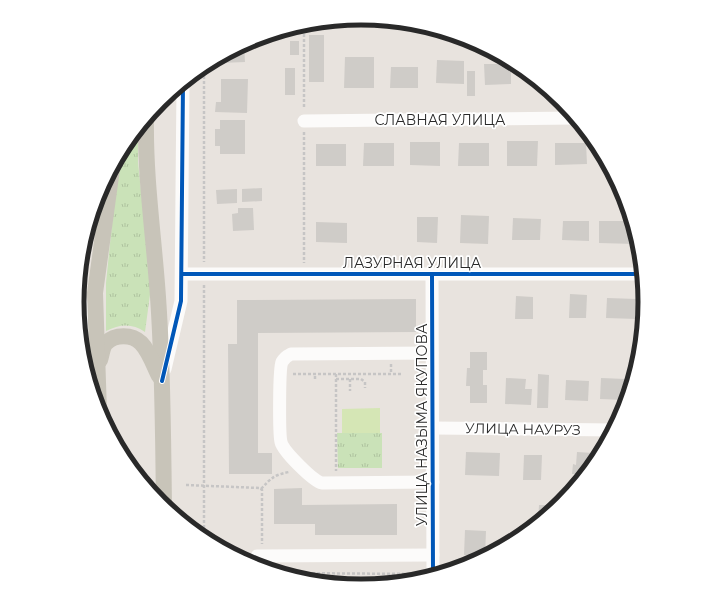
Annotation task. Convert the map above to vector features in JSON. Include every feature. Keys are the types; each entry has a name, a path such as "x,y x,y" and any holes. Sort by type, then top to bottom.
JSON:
{"main road":[{"path":"146,127 145,152 158,297 162,381 164,497"},
{"path":"99,390 95,293 110,186"},
{"path":"98,367 107,342 118,337 129,337 137,340 144,347 162,381"}],"street":[{"path":"162,381 181,301 183,90"},
{"name":"СЛАВНАЯ УЛИЦА","path":"304,121 568,118"},
{"name":"ЛАЗУРНАЯ УЛИЦА","path":"182,274 636,274"},
{"name":"УЛИЦА НАЗЫМА ЯКУПОВА","path":"432,274 433,570"},
{"path":"85,318 98,367"},
{"path":"432,353 291,354 281,363 280,374 281,442 284,449 317,482 433,482"},
{"name":"УЛИЦА НАУРУЗ","path":"433,428 607,430"},
{"path":"259,556 433,555"}],"path":[{"path":"304,31 304,274"},
{"path":"204,74 204,530"},
{"path":"280,374 402,374"},
{"path":"315,374 315,379"},
{"path":"336,374 336,483"},
{"path":"356,374 356,379"},
{"path":"336,379 364,380 365,388"},
{"path":"350,379 350,391"},
{"path":"259,556 261,489 275,475 303,469"},
{"path":"186,485 261,489"},
{"path":"308,574 410,575"}],"green space":[{"path":"138,138 138,162 151,287 145,332 131,326 116,327 106,331 106,283 117,170"},
{"path":"380,408 380,433 342,433 342,409"},
{"path":"337,433 382,433 382,468 338,468"}],"building":[{"path":"309,35 324,35 324,82 309,82"},
{"path":"290,41 299,41 299,55 290,55"},
{"path":"244,51 245,62 221,63"},
{"path":"345,57 374,57 374,88 344,88"},
{"path":"437,60 464,61 464,84 436,83"},
{"path":"484,64 503,64 511,69 511,84 485,85"},
{"path":"391,67 418,67 418,88 390,88"},
{"path":"285,68 295,68 295,95 285,95"},
{"path":"467,71 475,71 475,96 467,96"},
{"path":"221,79 248,79 247,113 215,112 216,102 221,102"},
{"path":"220,120 245,120 245,154 220,154 220,146 215,146 215,129 220,129"},
{"path":"507,141 538,141 537,166 507,166"},
{"path":"410,142 440,142 440,166 410,165"},
{"path":"364,143 394,143 394,166 363,166"},
{"path":"459,143 489,143 489,166 458,166"},
{"path":"555,143 586,143 587,164 555,165"},
{"path":"316,144 346,144 346,166 316,166"},
{"path":"262,188 262,201 242,202 242,189"},
{"path":"237,189 237,203 217,204 216,190"},
{"path":"238,208 253,208 254,230 233,231 232,214 238,213"},
{"path":"461,215 489,216 488,244 460,243"},
{"path":"417,217 438,217 437,243 417,242"},
{"path":"513,218 541,219 540,240 512,240"},
{"path":"563,221 589,221 589,241 562,240"},
{"path":"599,221 626,221 632,244 599,243"},
{"path":"316,222 347,223 347,243 316,242"},
{"path":"570,294 587,295 586,318 569,318"},
{"path":"516,296 533,297 533,319 515,319"},
{"path":"607,298 637,299 637,319 606,318"},
{"path":"416,299 416,332 258,333 258,453 272,453 272,474 229,474 228,344 237,344 237,300"},
{"path":"470,352 487,352 487,370 483,370 483,385 487,385 487,403 470,403 470,386 466,386 467,368 470,368"},
{"path":"538,374 549,375 548,408 537,408"},
{"path":"506,378 526,379 525,389 532,389 531,405 505,404"},
{"path":"601,378 626,379 620,400 600,399"},
{"path":"566,380 589,381 588,401 565,400"},
{"path":"466,452 500,453 499,476 465,475"},
{"path":"577,452 593,453 578,474 572,474 573,464 576,465"},
{"path":"524,455 542,455 541,480 523,480"},
{"path":"302,488 302,505 397,504 397,535 315,535 315,524 274,524 274,489"},
{"path":"539,505 549,505 544,510 538,515"},
{"path":"465,530 486,531 485,549 473,555 464,555"}],"cycle path":[{"path":"162,381 181,301 183,90"},
{"path":"182,274 636,274"},
{"path":"432,274 433,570"}]}
